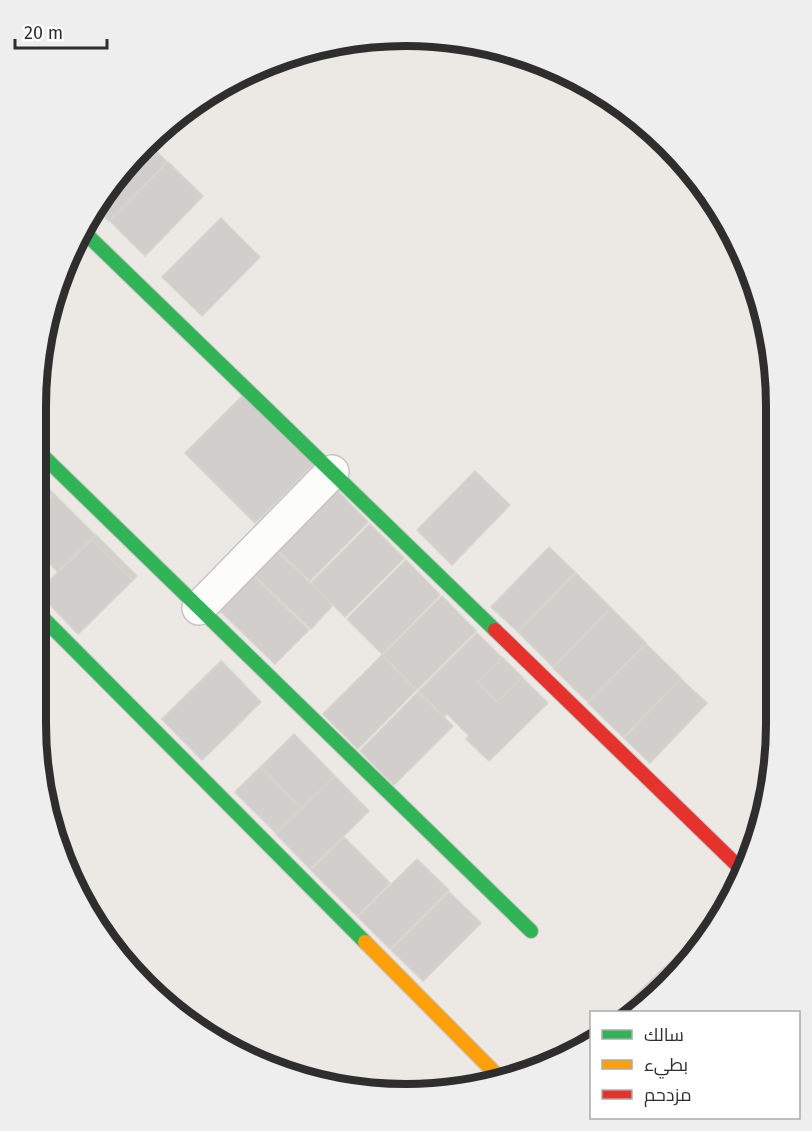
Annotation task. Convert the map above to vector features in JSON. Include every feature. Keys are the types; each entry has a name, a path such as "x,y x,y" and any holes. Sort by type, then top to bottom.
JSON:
{"street":[{"path":"89,237 737,865"},
{"path":"46,459 531,930"},
{"path":"199,608 332,472"},
{"path":"46,621 495,1073"}],"building":[{"path":"155,150 167,162 109,221 102,214 107,206"},
{"path":"168,162 203,196 145,256 110,221"},
{"path":"221,218 260,257 202,316 162,277"},
{"path":"244,394 314,464 255,523 185,453"},
{"path":"475,471 510,505 452,565 417,530"},
{"path":"46,486 53,493 46,500"},
{"path":"334,487 368,522 310,581 275,547"},
{"path":"54,494 95,535 58,572 46,560 46,502"},
{"path":"370,524 404,558 345,617 311,583"},
{"path":"96,535 137,576 78,634 46,600 46,584"},
{"path":"92,540 133,580 78,634 46,600 46,584"},
{"path":"549,547 575,572 518,632 491,607"},
{"path":"274,548 333,605 311,629 251,572"},
{"path":"406,560 440,595 382,654 347,619"},
{"path":"250,572 309,630 275,664 215,606"},
{"path":"576,573 611,608 553,667 518,632"},
{"path":"442,596 476,631 417,690 383,655"},
{"path":"611,608 646,643 588,702 553,668"},
{"path":"477,633 548,703 489,761 466,739 469,736 447,714 444,717 419,691"},
{"path":"646,644 681,678 623,737 588,703"},
{"path":"382,655 416,690 358,749 323,714"},
{"path":"502,657 522,677 497,702 478,682"},
{"path":"221,661 245,685 229,701 245,718 202,760 162,719"},
{"path":"221,661 261,702 202,760 162,719"},
{"path":"681,679 707,703 650,763 624,738"},
{"path":"418,692 453,726 394,785 360,751"},
{"path":"294,734 335,776 276,833 235,792"},
{"path":"261,767 301,808 276,833 235,792"},
{"path":"335,776 369,811 310,869 276,834"},
{"path":"344,837 390,883 357,916 311,870"},
{"path":"417,859 449,890 390,949 358,917"},
{"path":"449,892 481,923 423,981 391,950"},
{"path":"696,937 660,979 625,1010 619,1011"},
{"path":"696,937 660,979 625,1010 619,1011"}],"traffic: fast":[{"path":"89,237 495,630"},
{"path":"46,459 531,931"},
{"path":"46,621 365,942"}],"traffic: slow":[{"path":"365,942 495,1073"}],"traffic: jam":[{"path":"495,630 737,865"}]}
